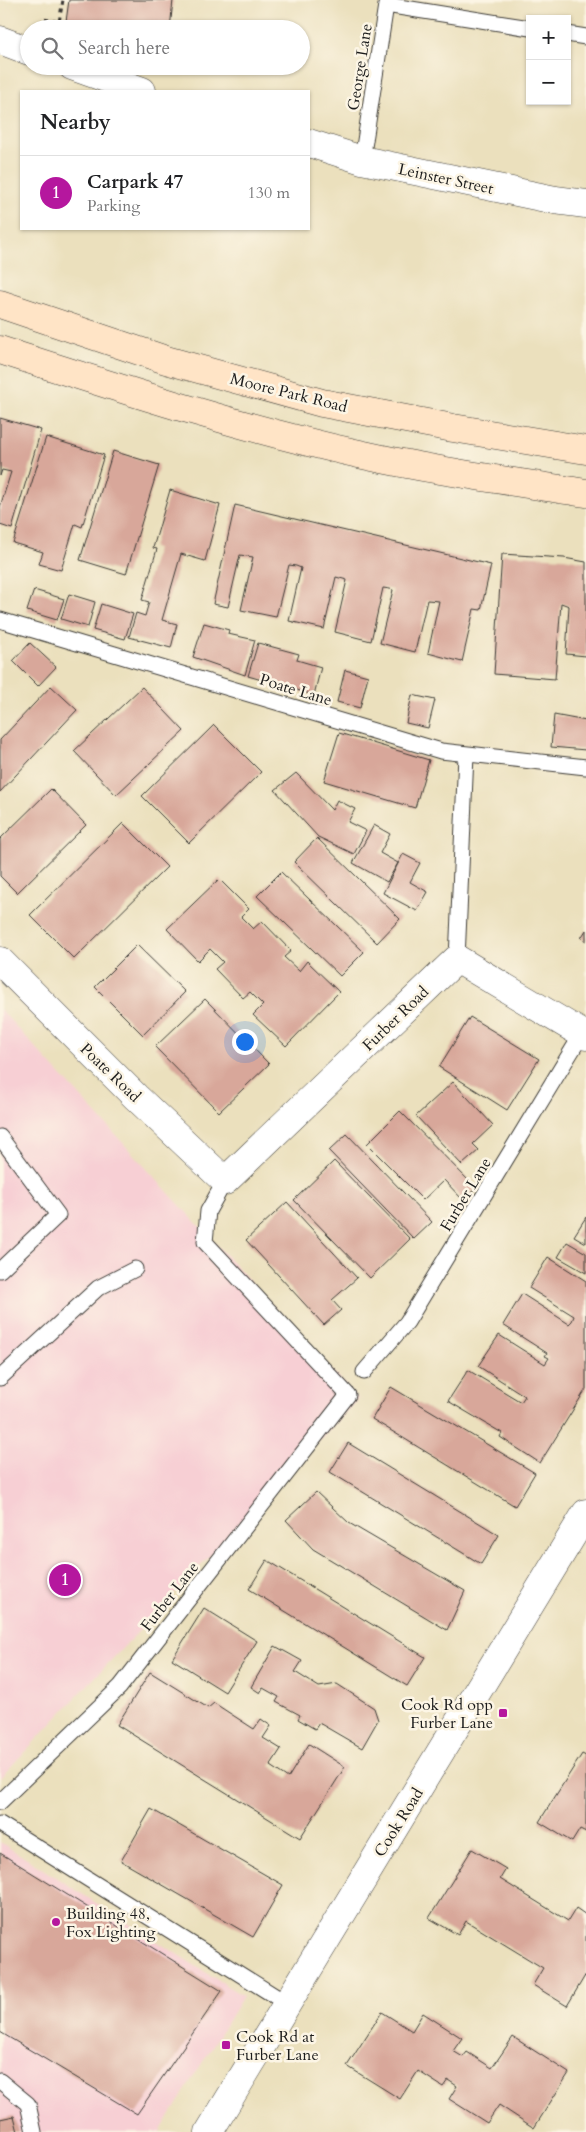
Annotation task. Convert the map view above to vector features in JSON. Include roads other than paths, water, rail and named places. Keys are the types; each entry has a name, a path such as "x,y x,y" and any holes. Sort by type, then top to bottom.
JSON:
{"main road":[{"name":"Moore Park Road","path":"0,304 166,360 322,403 453,428 586,450"},
{"path":"0,350 198,413 359,454 413,466 586,493"}],"street":[{"path":"0,40 20,48"},
{"path":"97,75 139,90"},
{"name":"Leinster Street","path":"310,143 362,160 555,200 586,204"},
{"path":"457,959 585,1032"},
{"name":"Furber Road","path":"225,1181 457,959"},
{"name":"Poate Road","path":"0,961 136,1097 225,1181"},
{"name":"Cook Road","path":"209,2132 586,1512"}],"lane":[{"name":"George Lane","path":"362,160 386,6 526,27"},
{"path":"571,35 586,37"},
{"name":"Poate Lane","path":"0,620 441,751 586,766"},
{"path":"457,959 466,755"},
{"name":"Furber Lane","path":"364,1372 408,1322 585,1032"},
{"path":"0,1137 58,1215 0,1270"},
{"name":"Furber Lane","path":"0,1802 120,1687 348,1395 206,1242 208,1211 225,1181"},
{"path":"0,1378 98,1288 135,1269"},
{"path":"0,1824 286,2003"},
{"path":"0,2081 28,2104 34,2132"}],"place":[{"name":"Carpark 47","path":"65,1580"},
{"name":"Cook Rd opp Furber Lane","path":"503,1713"},
{"name":"Building 48, Fox Lighting","path":"56,1922"},
{"name":"Cook Rd at Furber Lane","path":"226,2045"}]}
